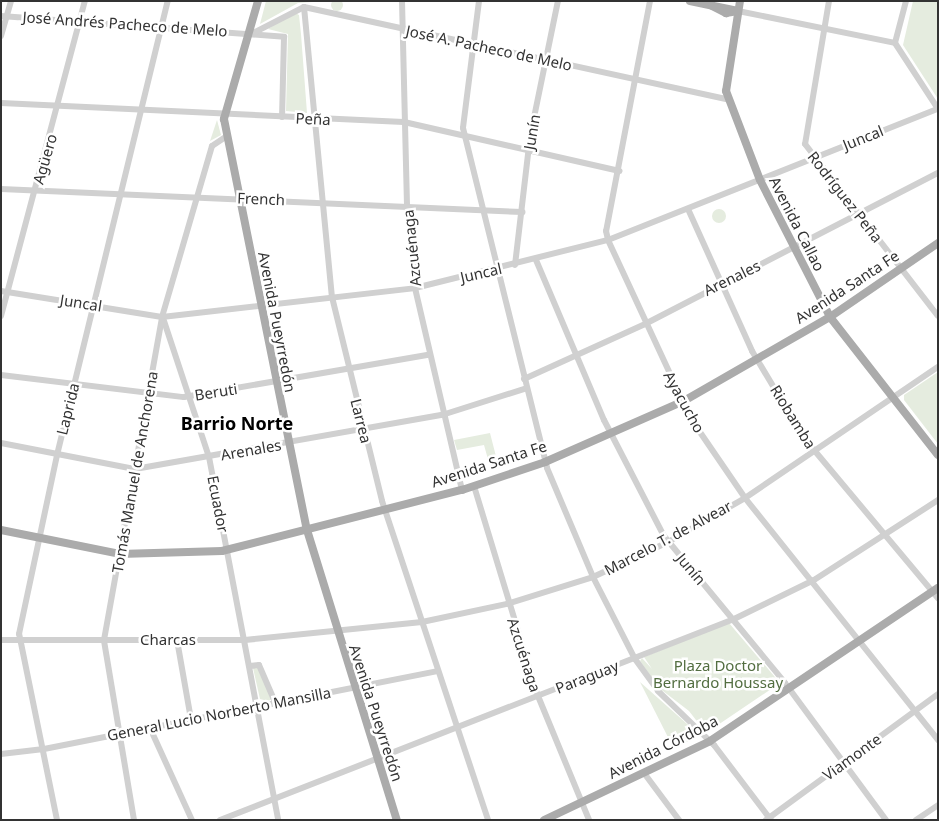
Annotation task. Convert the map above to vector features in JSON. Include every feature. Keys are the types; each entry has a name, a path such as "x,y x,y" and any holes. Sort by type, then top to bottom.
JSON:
{"main road":[{"name":"Avenida Pueyrredón","path":"258,1 252,32 224,113 227,136 274,382 307,530 335,631 397,820"},
{"path":"690,1 738,11"},
{"name":"Avenida Callao","path":"740,1 728,99 760,180 830,317 938,455"},
{"name":"Avenida Santa Fe","path":"1,530 120,554 227,550 462,490 546,462 610,432 682,402 830,317 938,243"},
{"name":"Avenida Córdoba","path":"544,820 710,741 935,589"}],"street":[{"path":"1,36 4,17 11,1"},
{"name":"Agüero","path":"1,316 5,291 60,107 85,1"},
{"name":"Laprida","path":"57,820 20,640 38,538 57,455 142,111 160,25 168,1"},
{"name":"Azcuénaga","path":"402,1 401,29 407,205 415,288 428,355 462,490"},
{"path":"479,1 464,136 546,462 593,578 635,658 658,691 710,741 769,819"},
{"name":"Junín","path":"515,265 528,152 558,1"},
{"name":"Ayacucho","path":"650,1 606,231 608,240 682,402 745,498 814,580 858,640 938,740"},
{"name":"Rodríguez Peña","path":"829,1 804,144 813,158 938,316"},
{"path":"895,42 906,1"},
{"path":"252,32 304,7"},
{"name":"José A. Pacheco de Melo","path":"304,7 728,99"},
{"name":"Larrea","path":"304,7 332,297 348,370 385,510 455,728 488,820"},
{"path":"738,11 895,42 938,109"},
{"name":"José Andrés Pacheco de Melo","path":"4,17 160,25 252,32 285,38 282,117"},
{"name":"Peña","path":"1,103 404,122 528,152 619,171"},
{"name":"Juncal","path":"5,291 162,317 415,288 536,260 608,240 938,109"},
{"name":"Tomás Manuel de Anchorena","path":"134,820 122,733 104,640 162,317 199,198 212,146 227,136"},
{"name":"Arenales","path":"524,379 576,358 645,324 721,282 795,248 938,173"},
{"name":"French","path":"1,189 199,198 322,200 522,212"},
{"name":"Riobamba","path":"688,209 757,359 814,451 883,534 935,589 938,598"},
{"name":"Junín","path":"536,260 576,358 610,432 668,542 734,619 789,688 886,820"},
{"name":"Ecuador","path":"162,317 171,339 209,457 258,706 278,820"},
{"path":"159,338 171,339"},
{"name":"Beruti","path":"1,376 190,396 428,355"},
{"name":"Marcelo T. de Alvear","path":"335,631 422,622 507,604 593,578 668,542 745,498 938,367"},
{"name":"Arenales","path":"1,444 135,469 442,415 527,388"},
{"name":"Azcuénaga","path":"474,486 507,604 538,696 578,804 589,820"},
{"name":"Paraguay","path":"220,820 734,619 814,580 938,500"},
{"name":"Charcas","path":"1,640 245,640 335,631"},
{"path":"177,640 192,719"},
{"path":"250,666 258,665 275,702"},
{"name":"General Lucio Norberto Mansilla","path":"1,754 44,750 275,702 437,671"},
{"name":"Viamonte","path":"769,819 938,694"},
{"path":"150,728 192,820"},
{"path":"644,773 679,820"},
{"path":"916,820 938,805"}],"green space":[{"path":"335,-1 339,-1 343,5 339,11 335,11 331,7 331,3"},
{"path":"266,1 312,2 298,3 260,24"},
{"path":"913,1 938,1 938,99 903,45"},
{"path":"294,12 299,15 307,113 286,111 288,34 268,29"},
{"path":"217,120 221,135 210,141"},
{"path":"719,209 724,211 726,216 724,221 719,223 714,221 712,216 714,211"},
{"path":"938,372 938,444 904,400 904,395"},
{"path":"490,433 499,468 491,470 484,445 457,450 454,440"},
{"name":"Plaza Doctor Bernardo Houssay","path":"729,623 780,683 706,733 689,711 659,688 640,661 642,658 652,669 644,657"},
{"path":"257,666 272,699 268,701 260,699 253,668"},
{"path":"640,682 695,731 696,737 674,749"}],"district":[{"name":"Barrio Norte","path":"237,423"}]}
